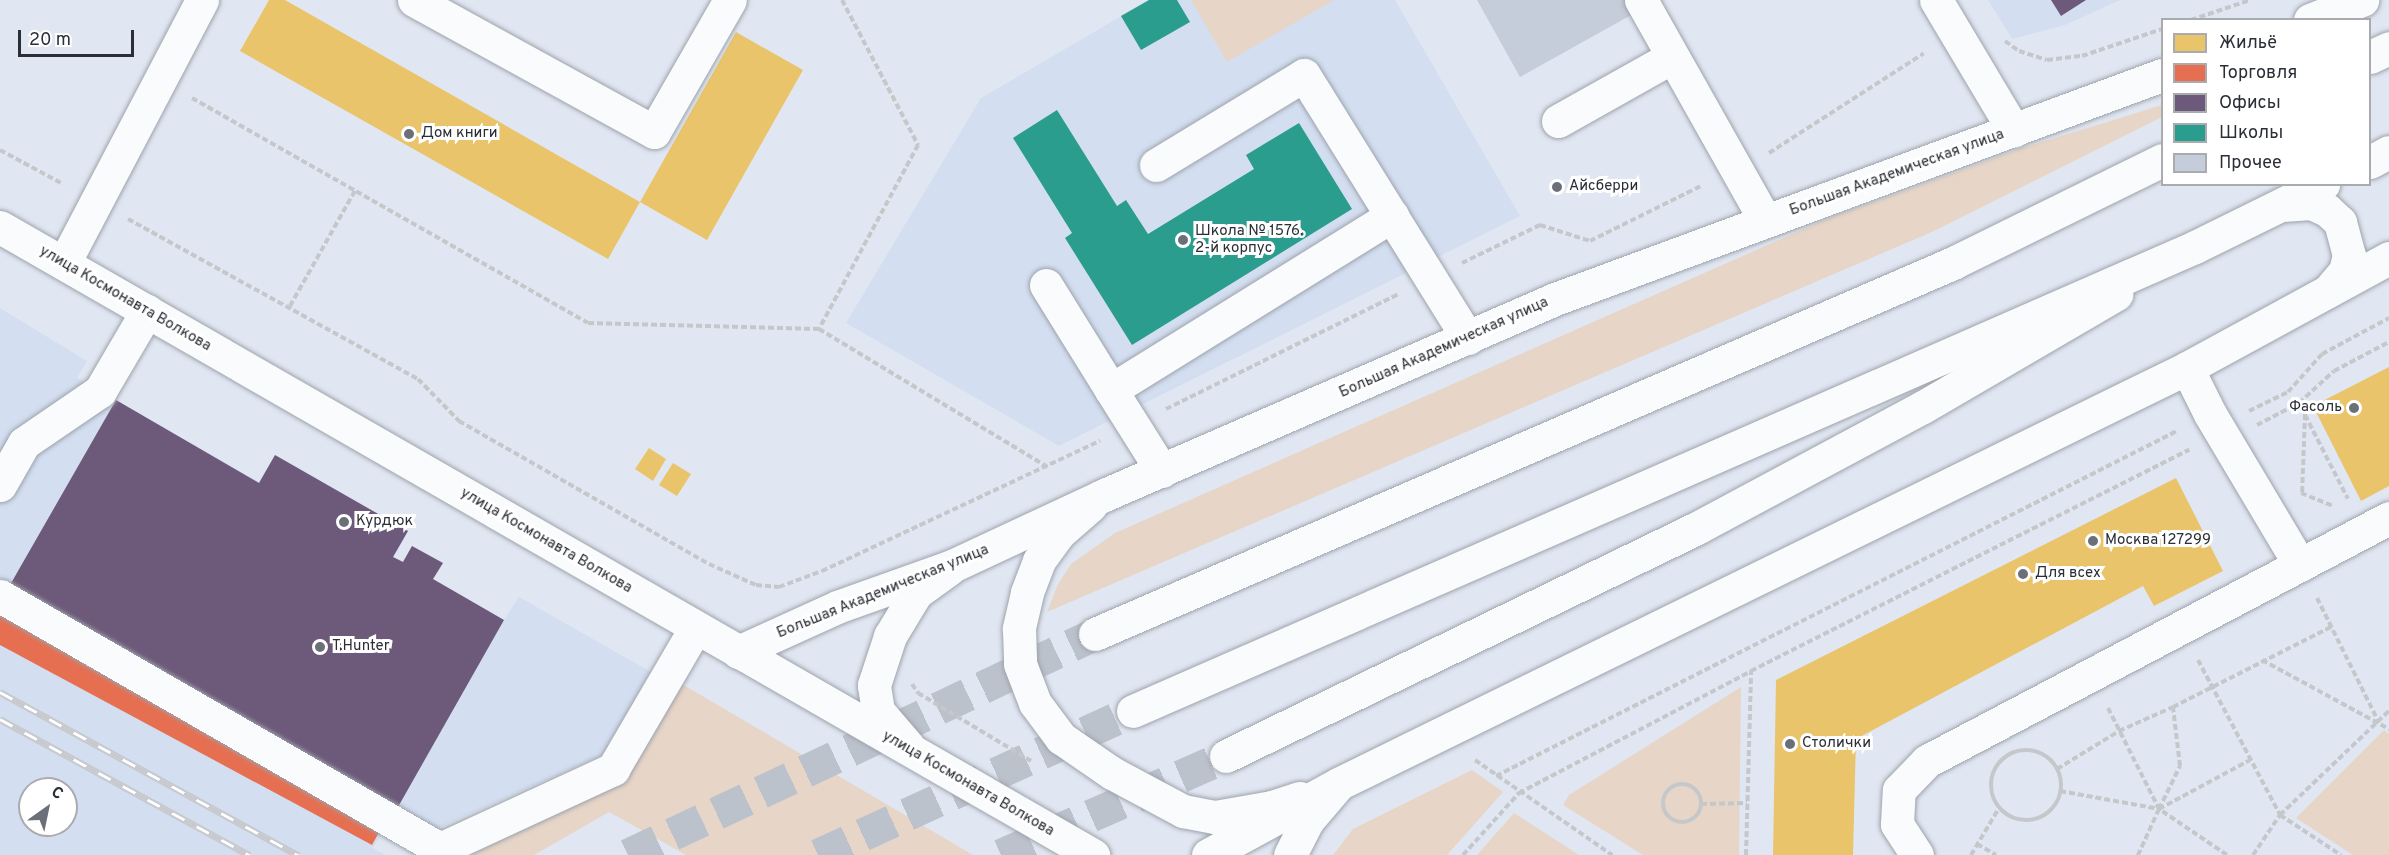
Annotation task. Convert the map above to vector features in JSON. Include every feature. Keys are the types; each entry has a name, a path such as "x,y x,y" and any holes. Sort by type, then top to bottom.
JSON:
{"main road":[{"path":"64,264 202,0"},
{"path":"414,0 654,132 730,0"},
{"path":"1641,0 1765,220"},
{"path":"1936,0 2014,131"},
{"path":"2315,18 2362,0"},
{"path":"2371,57 2389,48"},
{"path":"1558,121 1672,57"},
{"path":"1156,165 1304,75 1468,338"},
{"name":"Большая Академическая улица","path":"738,652 837,608 952,566 1102,496 1618,274 2161,76"},
{"path":"2371,161 2389,152"},
{"path":"1095,634 1953,263 2161,161"},
{"path":"1133,711 2195,247 2319,186"},
{"path":"2277,207 2311,203 2327,210 2340,222 2349,255 2345,271 2336,285 2322,295"},
{"path":"1111,390 1392,216"},
{"name":"улица Космонавта Волкова","path":"0,227 920,758 1093,855"},
{"path":"1226,756 1697,528 1923,407 2195,247"},
{"path":"1208,855 1338,784 2187,368 2389,258"},
{"path":"1046,285 1162,471"},
{"path":"0,485 24,443 100,391 147,311"},
{"path":"2187,368 2216,424 2300,565"},
{"path":"1102,496 1059,533 1039,561 1019,629 1020,664 1035,703 1061,738 1166,804 1215,817 1272,807 1338,784"},
{"path":"1917,855 1897,824 1899,790 1928,761 2091,672 2389,518"},
{"path":"920,758 893,732 878,711 874,685 890,636 916,593 952,566"},
{"path":"0,596 440,849 613,768 696,627"},
{"path":"1290,855 1308,820 1338,784"}],"path":[{"path":"819,329 918,145 842,0"},
{"path":"2197,18 2250,0"},
{"path":"2082,56 2161,30"},
{"path":"160,81 356,189 588,323 819,329 1048,467"},
{"path":"290,306 356,189"},
{"path":"1496,776 2216,424 2288,392 2322,354 2389,318"},
{"path":"1463,855 1520,793 2216,424 2250,429 2299,403 2334,371 2389,342"},
{"path":"2299,403 2352,506"},
{"path":"2302,506 2305,414"},
{"path":"2300,565 2378,721"},
{"path":"2179,626 2280,815 2341,855"},
{"path":"2057,769 2119,731 2173,707 2212,685 2331,627"},
{"path":"2262,660 2389,729"},
{"path":"1746,855 1751,671"},
{"path":"2091,672 2159,809"},
{"path":"2138,855 2180,766 2173,707"},
{"path":"2253,855 2280,815 2389,711"},
{"path":"2029,750 2050,760 2057,769 2060,791 2050,810 2030,820 2008,816 1999,808 1990,786 1998,764 2006,756 2029,750"},
{"path":"1475,760 1612,855"},
{"path":"2159,809 2250,760"},
{"path":"1681,784 1693,787 1701,804 1691,819 1680,821 1665,811 1663,800 1669,789 1681,784"},
{"path":"2060,791 2159,809 2227,855"},
{"path":"1701,804 1747,803"},
{"path":"1971,855 1999,808"},
{"path":"1977,844 1996,855"}],"shaded area":[{"name":"Школа № 1576. 2-й корпус","path":"1149,0 1395,0 1520,216 1059,446 846,323 981,98"},
{"path":"1191,0 1334,0 1227,62"},
{"path":"1988,0 2120,0 2065,25 2012,39"},
{"path":"2161,105 2161,118 1934,231 1047,612 1058,584 1071,564 1115,533 1822,221 2022,148"},
{"path":"0,308 87,361 77,378 259,482 275,455 408,531 394,557 403,561 412,546 443,563 433,580 504,620 519,597 651,672 604,754 438,828 398,807 373,848 386,855 0,855"},
{"path":"682,684 973,855 686,855 609,812 534,855 471,855 628,776"},
{"path":"1741,687 1739,855 1643,855 1563,805 1569,795"},
{"path":"2384,730 2389,734 2389,855 2353,855 2296,818"},
{"path":"1472,770 1503,792 1447,855 1333,855 1353,829"},
{"path":"1514,813 1579,855 1477,855"}],"building: Жильё":[{"path":"269,0 285,0 640,202 608,259 240,51"},
{"path":"736,32 803,70 707,240 640,202"},
{"path":"2389,367 2389,486 2361,501 2313,406"},
{"path":"649,448 666,459 653,481 635,469"},
{"path":"673,463 691,474 677,496 659,485"},
{"path":"2176,478 2223,571 2154,606 2143,586 1856,739 1853,855 1773,855 1776,680"}],"building: Торговля":[{"path":"0,605 382,827 372,845 0,645"}],"building: Офисы":[{"path":"2051,0 2086,0 2061,16"},
{"path":"116,400 259,483 275,455 408,531 393,557 403,562 412,546 443,563 433,579 504,620 398,807 10,585"}],"building: Школы":[{"path":"1149,0 1177,0 1190,22 1141,50 1121,16"},
{"path":"1057,110 1117,206 1126,200 1148,234 1254,169 1246,155 1299,123 1352,209 1132,345 1065,238 1072,233 1013,138"}],"building: Прочее":[{"path":"1477,0 1625,0 1633,14 1520,77"}],"tunnel":[{"path":"628,855 1095,634"},
{"path":"818,855 1133,711"},
{"path":"1001,855 1226,756"}],"railway":[{"path":"0,692 298,855"},
{"path":"0,719 249,855"}],"place":[{"name":"Дом книги","path":"409,134"},
{"name":"Айсберри","path":"1557,187"},
{"name":"Школа № 1576. 2-й корпус","path":"1183,240"},
{"name":"Фасоль","path":"2354,408"},
{"name":"Курдюк","path":"344,522"},
{"name":"Москва 127299","path":"2093,541"},
{"name":"Для всех","path":"2023,574"},
{"name":"T.Hunter","path":"320,647"},
{"name":"Столички","path":"1790,744"}]}
